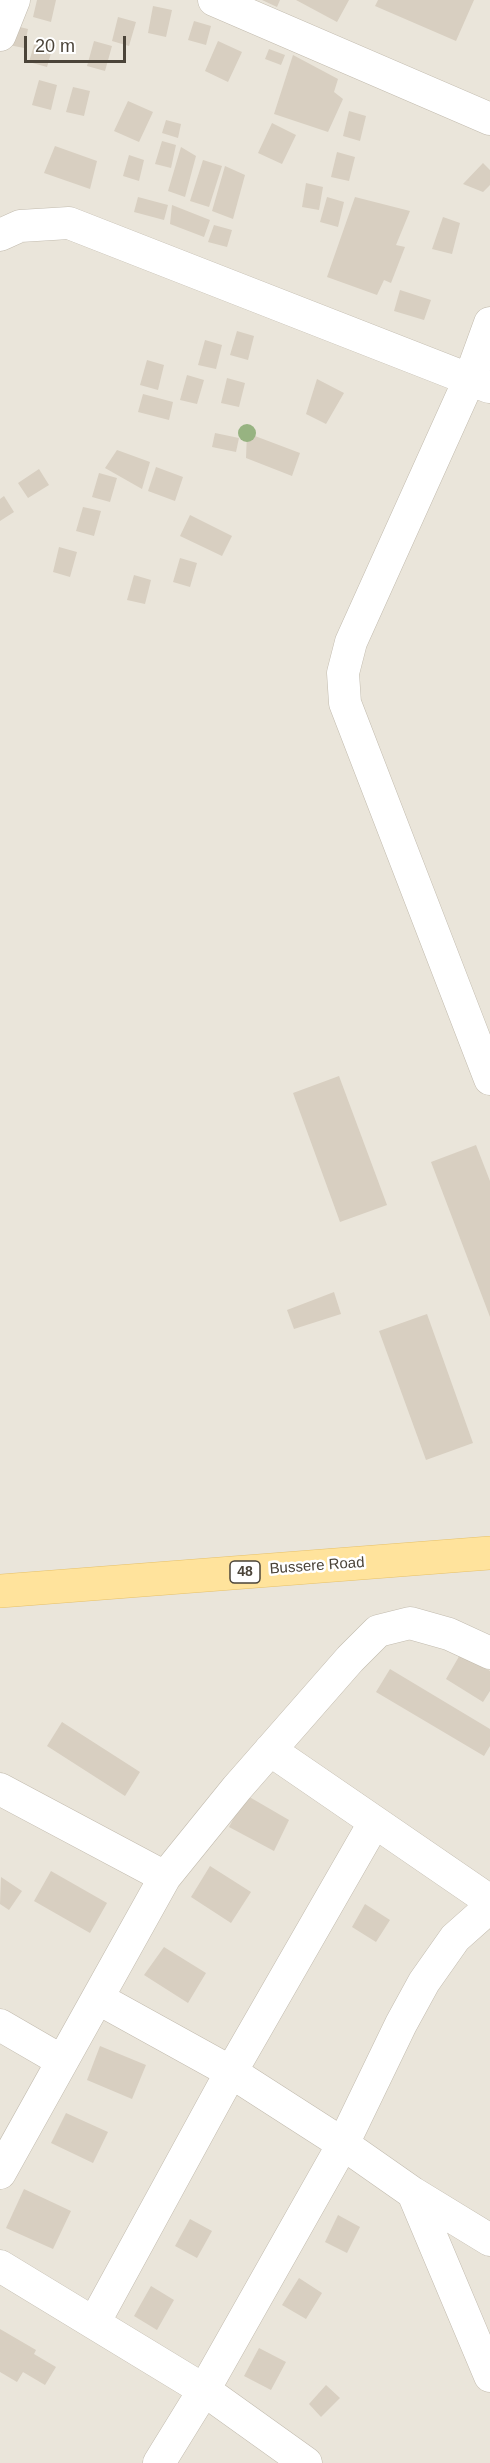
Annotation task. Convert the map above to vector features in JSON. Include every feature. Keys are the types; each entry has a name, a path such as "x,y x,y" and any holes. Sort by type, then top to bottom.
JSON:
{"main road":[{"name":"Bussere Road","path":"0,1591 490,1553"}],"street":[{"path":"0,35 14,0"},
{"path":"214,0 490,119"},
{"path":"0,235 20,226 69,223 480,382"},
{"path":"490,323 480,382 351,642 343,673 345,704 490,1079"},
{"path":"0,2173 165,1877 270,1750 350,1659 378,1631 410,1623 449,1634 490,1653"},
{"path":"270,1750 490,1901"},
{"path":"0,1789 165,1877"},
{"path":"94,2323 231,2072 374,1823"},
{"path":"159,2463 204,2390 344,2144 401,2024 424,1982 455,1938 490,1907"},
{"path":"99,1999 231,2072 344,2144 413,2193 490,2240"},
{"path":"0,2025 62,2061"},
{"path":"413,2193 490,2376"},
{"path":"0,2266 204,2390 306,2463"}],"shaded area":[{"path":"0,0 490,0 490,2463 0,2463"}],"building":[{"path":"37,0 56,0 51,22 33,17"},
{"path":"262,0 280,0 277,7"},
{"path":"296,0 349,0 337,22"},
{"path":"378,0 474,0 456,41 375,6"},
{"path":"153,6 172,10 166,37 148,33"},
{"path":"118,17 136,22 129,46 112,41"},
{"path":"194,21 211,26 206,45 188,40"},
{"path":"8,24 28,29 24,48 4,44"},
{"path":"36,38 54,43 47,67 29,62"},
{"path":"94,41 112,46 105,71 87,66"},
{"path":"218,41 242,52 228,82 205,71"},
{"path":"269,49 285,55 281,65 265,59"},
{"path":"293,55 338,79 334,92 343,99 328,132 274,114"},
{"path":"39,80 57,85 51,110 32,105"},
{"path":"73,87 90,91 84,116 66,112"},
{"path":"128,101 153,112 139,142 114,131"},
{"path":"349,111 366,116 360,141 343,136"},
{"path":"166,120 181,124 178,138 162,133"},
{"path":"272,123 296,135 282,164 258,153"},
{"path":"162,141 176,145 171,168 155,164"},
{"path":"55,146 97,161 90,189 44,173"},
{"path":"181,147 196,156 185,197 168,191"},
{"path":"337,152 355,157 349,181 331,177"},
{"path":"129,155 144,160 139,181 123,176"},
{"path":"203,160 222,166 209,207 190,201"},
{"path":"483,163 490,170 490,185 483,192 463,184"},
{"path":"225,166 245,175 233,219 212,211"},
{"path":"306,183 323,187 319,210 302,207"},
{"path":"138,197 168,205 164,220 134,212"},
{"path":"327,197 344,202 338,227 320,222"},
{"path":"355,197 410,211 396,245 405,247 391,283 384,280 377,295 327,277"},
{"path":"172,205 210,220 204,237 170,224"},
{"path":"443,217 460,223 452,254 432,249"},
{"path":"214,225 232,230 227,247 208,242"},
{"path":"400,290 431,300 424,320 394,311"},
{"path":"237,331 254,336 248,360 230,355"},
{"path":"205,340 222,345 216,369 198,365"},
{"path":"147,360 164,365 158,390 140,385"},
{"path":"187,375 204,380 197,404 180,400"},
{"path":"227,378 245,383 239,407 221,403"},
{"path":"317,379 344,393 326,424 306,414"},
{"path":"143,394 173,402 169,420 138,412"},
{"path":"215,433 239,438 236,452 212,447"},
{"path":"247,433 300,453 292,476 246,458"},
{"path":"117,450 150,462 142,489 105,468"},
{"path":"156,467 183,477 175,501 148,491"},
{"path":"39,469 49,485 28,498 18,483"},
{"path":"99,473 117,478 110,502 92,497"},
{"path":"4,496 14,512 0,521 0,499"},
{"path":"83,507 101,511 94,536 76,531"},
{"path":"190,515 232,536 222,556 180,536"},
{"path":"59,547 77,552 70,577 53,572"},
{"path":"180,558 197,563 190,587 173,582"},
{"path":"134,575 151,580 145,604 127,600"},
{"path":"339,1076 387,1205 340,1222 293,1093"},
{"path":"476,1145 490,1181 490,1317 431,1162"},
{"path":"334,1292 341,1314 294,1329 287,1310"},
{"path":"427,1314 473,1443 426,1460 379,1331"},
{"path":"461,1653 490,1671 490,1691 483,1702 446,1679"},
{"path":"390,1669 490,1729 490,1746 484,1756 376,1692"},
{"path":"62,1722 140,1772 125,1796 47,1746"},
{"path":"246,1795 289,1820 274,1851 229,1827"},
{"path":"210,1866 251,1892 231,1923 191,1897"},
{"path":"51,1871 107,1903 90,1933 34,1901"},
{"path":"1,1877 22,1891 9,1910 0,1904"},
{"path":"365,1904 390,1920 376,1942 352,1927"},
{"path":"164,1947 206,1973 188,2003 144,1975"},
{"path":"100,2046 146,2065 132,2099 87,2080"},
{"path":"66,2113 108,2132 93,2163 51,2143"},
{"path":"24,2189 71,2211 53,2249 6,2228"},
{"path":"338,2215 360,2227 347,2253 325,2242"},
{"path":"190,2219 212,2231 197,2258 175,2246"},
{"path":"299,2278 322,2293 306,2319 282,2305"},
{"path":"151,2286 174,2300 157,2330 134,2316"},
{"path":"0,2329 36,2350 34,2354 56,2367 45,2385 23,2372 17,2382 0,2372"},
{"path":"259,2348 286,2362 271,2390 244,2376"},
{"path":"326,2385 340,2398 321,2417 309,2404"}]}
